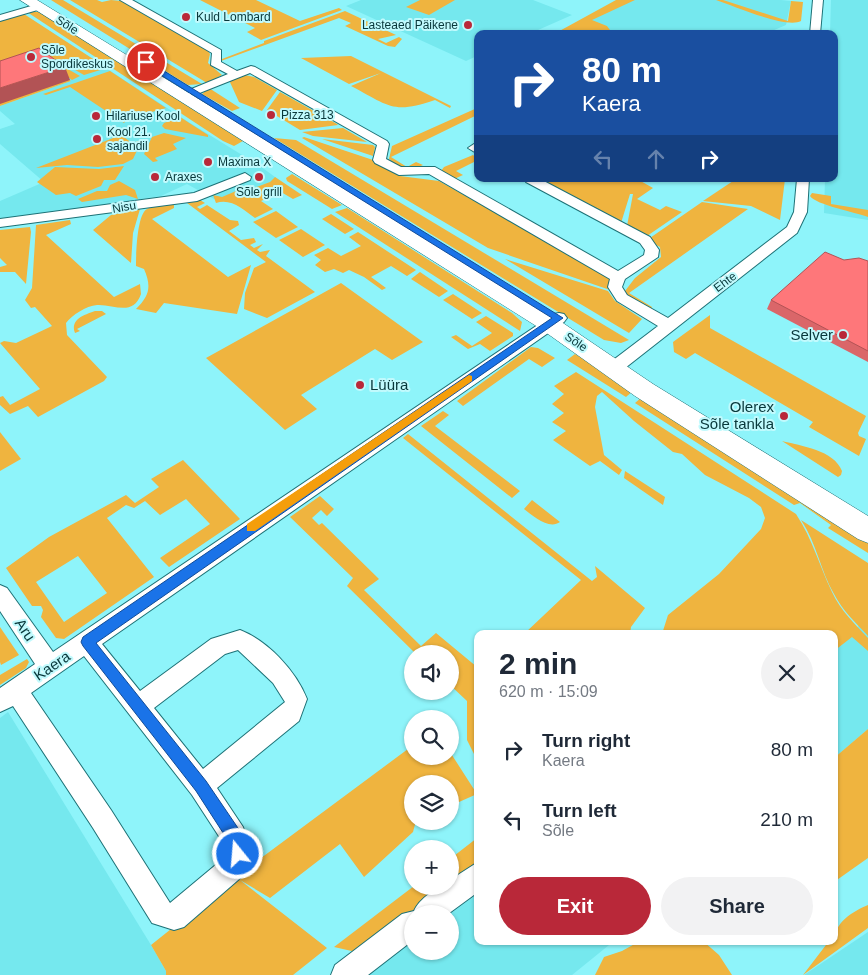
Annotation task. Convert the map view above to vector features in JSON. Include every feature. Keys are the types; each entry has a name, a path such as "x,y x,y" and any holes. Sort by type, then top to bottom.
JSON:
{"main road":[{"name":"Sõle","path":"40,3 193,92 620,363 868,511"},
{"name":"Sõle","path":"40,3 554,321"},
{"name":"Sõle","path":"620,363 644,390 868,531"}],"street":[{"path":"125,0 217,52 215,63 237,75"},
{"path":"815,30 818,0"},
{"path":"0,18 40,3"},
{"path":"193,92 251,69 383,144 379,160 399,171 431,170 618,277"},
{"name":"Nisu","path":"0,222 198,197 245,177"},
{"path":"537,182 645,240 652,250 651,257 618,277 615,287 622,298 671,326"},
{"name":"Ehte","path":"620,363 671,326 792,230 798,223 801,212 803,182"},
{"name":"Kaera","path":"8,696 554,321"},
{"name":"Aru","path":"0,594 50,667"},
{"path":"138,704 219,646 240,640 250,644 290,688 296,698 295,706 291,713 201,786"},
{"path":"8,696 102,819 161,914 174,917 236,865 238,854 234,836 201,786 138,704 87,642"},
{"path":"438,905 474,878"},
{"path":"345,975 404,930"}],"shaded area":[{"path":"51,0 63,0 202,84 188,85"},
{"path":"70,0 121,1 208,51 210,54 208,63 222,75 207,83"},
{"path":"200,0 256,0 300,21 339,8 342,10 261,40 247,32 255,28"},
{"name":"Lasteaed Päikene","path":"361,0 533,0 572,15 538,30 474,30 474,57 466,61 346,6"},
{"path":"420,0 455,0 429,15 406,7"},
{"path":"616,0 635,0 592,20 607,26 610,30 561,30"},
{"path":"628,0 791,1 786,25 774,30 562,30"},
{"path":"716,0 723,0 788,21 791,1 803,2 801,21 794,23 784,22"},
{"path":"831,0 868,0 868,220 824,213 825,182 838,182 838,30 830,30"},
{"path":"345,11 396,35 378,39 386,43 399,37 402,39 395,47 388,46 345,26 351,23 339,18 221,61 264,43 264,41"},
{"path":"27,12 39,12 243,141 234,146 223,141"},
{"name":"Sõle Spordikeskus","path":"24,14 107,68 84,75 56,59 52,60 80,76 72,80 47,62 71,81 0,106 0,21"},
{"path":"80,51 260,166 286,185 214,199 187,184 161,196 0,221 0,201 44,182 0,144 0,129 15,124 0,111 0,106 71,81 45,62"},
{"path":"351,56 451,106 450,108 435,100 409,107 391,106 382,103 351,86 381,73 349,84 301,58"},
{"path":"110,71 166,108 127,119 124,123 70,87 46,95 43,94"},
{"path":"245,75 254,77 277,90 262,111 239,102 229,80"},
{"path":"209,88 240,108 232,111 202,94"},
{"path":"280,92 338,125 300,130 267,110"},
{"path":"474,109 474,116 391,157 407,167 416,162 423,165 405,168 397,165 389,159 392,146"},
{"path":"180,117 208,135 208,137 165,129 162,126 164,123"},
{"path":"343,128 367,142 313,136 302,132"},
{"path":"164,133 186,138 173,144 177,149 155,158 158,161 153,162 144,154 152,137"},
{"path":"121,135 132,143 142,140 133,159 123,164 98,167 67,165 36,168"},
{"path":"304,137 376,161 400,176 439,181 593,268 609,279 613,291 488,248 302,138"},
{"path":"274,138 296,140 629,340 621,343 604,340"},
{"path":"322,139 373,145 375,147 373,156"},
{"path":"474,156 474,162 456,171 463,175 452,180 441,171 444,167"},
{"path":"124,166 115,180 104,180 101,186 76,196 70,193 56,195 37,182 55,167 99,169"},
{"path":"292,174 342,205 332,209 287,181 286,178"},
{"path":"275,177 302,195 293,199 281,192 261,201 273,209 255,218 232,203 216,203 213,195 222,197 250,185 254,188 270,182"},
{"path":"119,181 135,190 138,199 126,195 82,202 78,199 97,191 107,191 110,185"},
{"path":"543,182 642,182 653,188 637,199 660,210 666,206 682,212 647,236 627,226 633,194 630,194 621,223"},
{"path":"732,182 785,182 780,220 751,206 703,201"},
{"path":"812,193 831,196 831,204 868,210 868,217 820,202 810,196"},
{"path":"200,200 205,203 197,207 200,209 207,205 230,220 238,221 239,225 229,231 241,240 254,238 256,242 250,245 254,248 263,244 257,250 260,252 270,250 266,256 315,292 267,318 244,309 245,293 254,268 266,262 187,203"},
{"path":"702,202 748,209 629,293 652,307 651,310 627,296 625,291 635,278 661,257 660,247 647,240"},
{"path":"174,204 174,208 152,219 228,277 251,265 237,314 164,303 156,313 136,309 144,300 148,291 148,281 144,269 136,266 141,218 147,209"},
{"path":"347,208 512,313 522,322 520,331 335,212"},
{"path":"140,209 133,233 131,263 93,230 111,215"},
{"path":"276,211 298,227 276,238 253,222"},
{"path":"331,214 354,229 345,234 322,219"},
{"path":"70,220 71,224 46,235 114,297 140,284 141,294 138,301 128,307 97,305 88,307 66,323 67,335 107,377 104,381 38,417 28,406 10,414 0,405 0,397 3,396 10,405 40,389 0,343 4,341 16,343 52,326 35,307 31,308 25,300 32,288 36,225"},
{"path":"30,227 26,284 15,272 0,272 0,267 7,265 0,258 0,230"},
{"path":"301,229 325,245 303,257 279,240"},
{"path":"358,232 416,270 407,276 391,266 371,277 386,288 382,290 364,277 349,270 343,273 334,269 325,272 315,265 321,260 314,255 328,248 341,256 361,246 349,237"},
{"path":"505,259 608,291 615,301 642,319 629,333"},
{"path":"420,272 448,291 439,297 411,279"},
{"path":"341,283 423,342 392,360 375,349 301,395 317,409 285,430 206,358"},
{"path":"453,294 482,313 472,319 443,300"},
{"path":"95,311 102,311 106,314 77,329 80,331 75,333 74,324 76,321"},
{"path":"710,315 710,328 866,416 858,433 859,436 866,439 859,456 809,427 813,422 695,353 686,359 674,352 673,342"},
{"path":"486,316 513,333 513,336 490,351 480,344 468,349 451,337 456,335 472,346 492,333 476,322"},
{"path":"531,347 538,348 555,358 542,367 529,359 463,406 457,401"},
{"path":"575,354 634,390 626,397 567,360"},
{"path":"576,372 796,514 807,533 835,599 868,638 868,651 852,637 838,648 838,630 663,630 668,615 719,574 761,529 765,518 761,507 749,498 705,475 682,454 673,452 602,392 597,396 595,407 604,455 622,470 619,475 600,461 590,466 553,440 566,431 552,422 564,413 552,404 564,394 554,386"},
{"path":"642,397 868,543 868,553 828,528 831,525 800,503 794,505 635,403"},
{"path":"443,411 449,415 435,426 520,491 512,498 421,426"},
{"path":"0,432 21,459 0,471"},
{"path":"408,434 592,581 597,577 595,566 645,608 631,630 528,630 581,580 403,438"},
{"path":"782,441 816,450 832,458 842,471 841,475 838,477"},
{"path":"183,460 240,519 169,567 160,558 210,524 186,499 160,515 145,501 134,508 126,505 107,518 154,577 64,639 56,638 41,617 43,610 41,606 32,606 6,568 49,537 126,495 135,503 159,487 151,479","holes":["78,556 107,593 64,622 36,582"]},
{"path":"625,471 665,497 663,505 624,478"},
{"path":"320,496 334,509 327,516 321,510 312,518 319,525 322,523 379,579 364,590 420,645 407,645 347,586 353,578 290,517"},
{"path":"532,500 560,522 556,524 546,523 524,509"},
{"path":"801,520 868,563 868,636 837,600 825,576 811,538"},
{"path":"868,619 868,729 838,755 838,642"},
{"path":"0,627 19,655 1,665 0,662"},
{"path":"436,633 450,645 422,645"},
{"path":"459,652 474,665 474,754 467,740 467,701 459,693"},
{"path":"27,659 29,662 26,668 0,685 0,675"},
{"path":"8,712 151,945 166,971 166,975 0,975 0,718"},
{"path":"868,729 868,858 838,879 838,755"},
{"path":"404,752 404,765 458,765 474,789 474,795 459,802 459,775 404,775 404,830 414,830 413,832 364,877 340,844 270,898 240,880 327,948 293,975 166,975 166,971 151,945 245,870"},
{"path":"474,840 474,865 459,877 459,852"},
{"path":"404,894 435,895 421,905 404,905 404,917 356,952 334,947"},
{"path":"474,896 474,945 609,945 572,975 369,975 404,948 404,960 459,960 459,907"},
{"path":"868,905 868,928 803,975 826,945 838,945 838,928 845,918"},
{"path":"868,932 868,975 804,975"},
{"path":"633,945 708,945 719,955 732,975 595,975 604,957"}],"building":[{"path":"39,48 65,67 0,88 0,61"},
{"name":"Selver","path":"825,252 844,260 859,258 868,261 868,351 771,300"}],"slow traffic":[{"path":"251,527 469,378"}],"place":[{"name":"Kuld Lombard","path":"186,17"},
{"name":"Lasteaed Päikene","path":"468,25"},
{"name":"Sõle Spordikeskus","path":"31,57"},
{"name":"Pizza 313","path":"271,115"},
{"name":"Hilariuse Kool","path":"96,116"},
{"name":"Kool 21. sajandil","path":"97,139"},
{"name":"Maxima X","path":"208,162"},
{"name":"Araxes","path":"155,177"},
{"name":"Sõle grill","path":"259,177"},
{"name":"Selver","path":"843,335"},
{"name":"Lüüra","path":"360,385"},
{"name":"Olerex Sõle tankla","path":"784,416"}],"route":[{"path":"146,62 559,318 266,517 87,642 138,704 201,786 234,836 238,854"}]}
